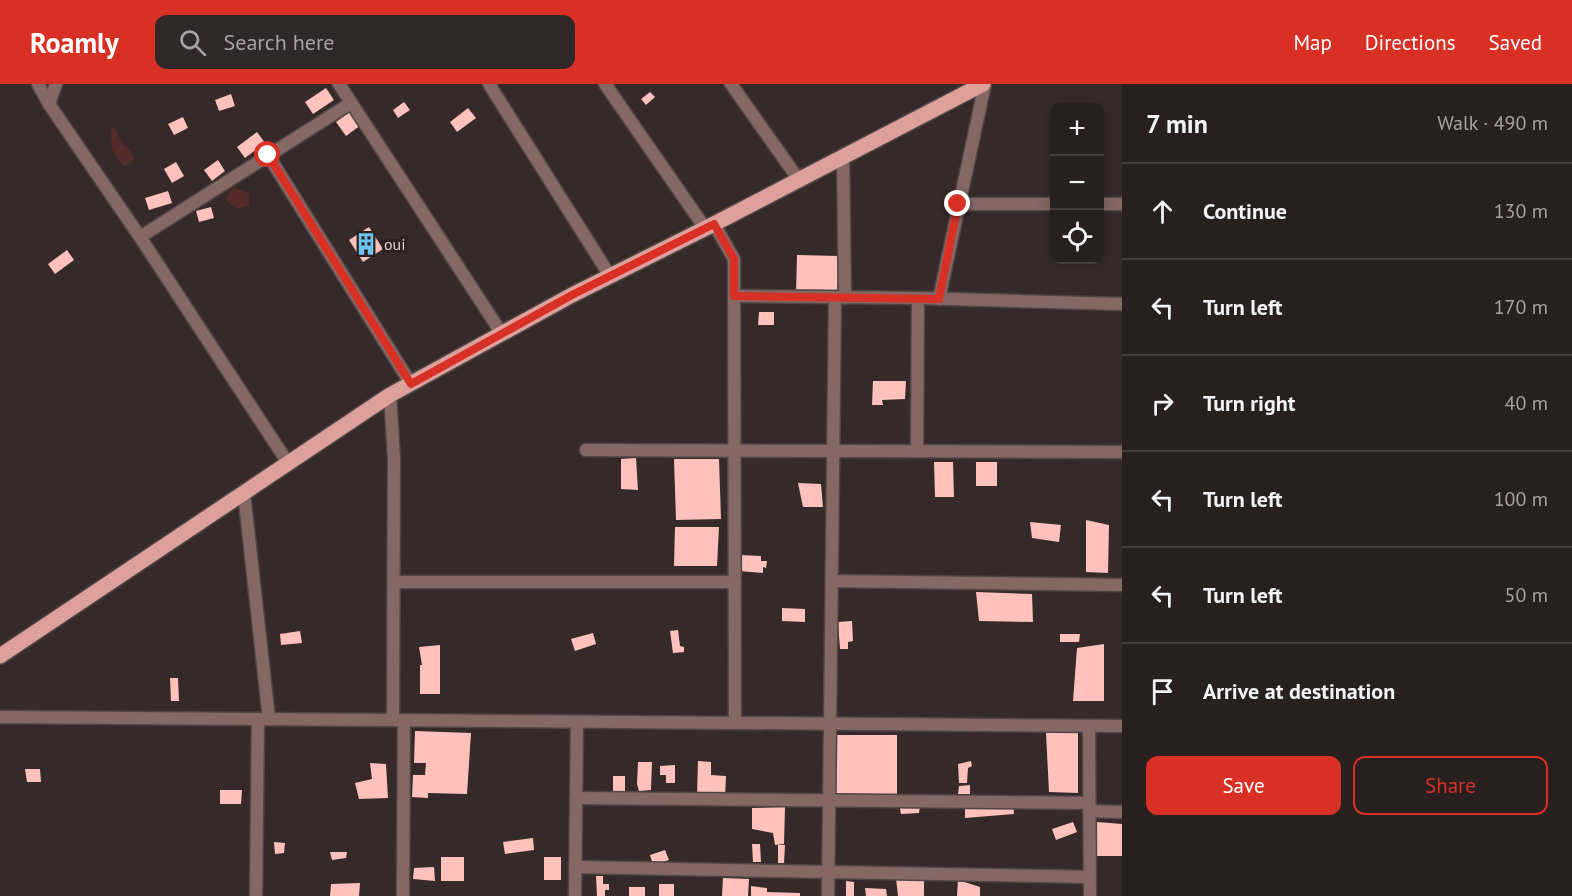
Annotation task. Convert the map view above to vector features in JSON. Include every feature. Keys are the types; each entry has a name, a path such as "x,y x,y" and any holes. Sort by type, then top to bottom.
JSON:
{"main road":[{"path":"0,656 390,395 610,276 984,84"}],"street":[{"path":"38,84 49,104 140,237 288,463"},
{"path":"49,104 56,84"},
{"path":"339,84 502,334"},
{"path":"489,84 610,276"},
{"path":"605,84 734,259 735,723"},
{"path":"731,84 799,180"},
{"path":"939,299 984,84"},
{"path":"140,237 351,103"},
{"path":"268,155 411,384"},
{"path":"828,896 834,451 843,157"},
{"path":"958,204 1050,204"},
{"path":"1104,204 1122,204"},
{"path":"734,296 1122,304"},
{"path":"917,452 918,298"},
{"path":"390,395 394,458 394,582 403,896"},
{"path":"586,450 1122,452"},
{"path":"244,493 264,719 256,896"},
{"path":"832,581 1122,585"},
{"path":"394,582 735,582"},
{"path":"0,717 1122,726"},
{"path":"575,896 577,722"},
{"path":"1089,726 1090,896"},
{"path":"576,798 1089,807 1122,812"},
{"path":"575,867 1090,877"}],"shaded area":[{"path":"115,128 122,144 131,151 134,159 123,166 112,149 111,129"},
{"path":"233,187 249,193 249,206 237,209 225,200"}],"building":[{"path":"326,88 334,100 313,114 305,102"},
{"path":"650,92 655,97 646,105 641,99"},
{"path":"231,94 235,106 219,111 215,100"},
{"path":"404,102 410,110 398,118 393,110"},
{"path":"355,108 365,122 346,136 336,122"},
{"path":"468,108 476,118 457,132 450,122"},
{"path":"183,117 188,128 174,135 168,124"},
{"path":"257,132 265,143 245,158 237,147"},
{"path":"218,160 225,171 212,181 204,170"},
{"path":"176,162 184,176 172,183 164,169"},
{"path":"168,191 172,203 149,210 145,198"},
{"path":"211,207 214,218 199,222 196,211"},
{"name":"oui","path":"369,227 383,249 363,262 349,240"},
{"path":"67,250 74,260 55,274 48,264"},
{"path":"797,255 839,256 837,292 796,293"},
{"path":"759,312 774,312 774,325 758,325"},
{"path":"873,381 906,381 905,399 882,400 883,405 872,405"},
{"path":"636,458 638,490 621,489 621,459"},
{"path":"674,459 719,459 721,519 676,520"},
{"path":"934,462 953,462 954,497 935,497"},
{"path":"976,462 997,462 997,486 976,486"},
{"path":"798,483 821,484 823,507 803,507"},
{"path":"1086,520 1109,525 1108,573 1086,572"},
{"path":"1030,522 1061,525 1059,542 1032,538"},
{"path":"675,527 719,527 717,566 674,566"},
{"path":"740,555 761,556 761,561 767,561 766,568 763,567 763,573 739,571"},
{"path":"976,592 1032,594 1033,622 979,621"},
{"path":"782,608 805,609 805,622 782,621"},
{"path":"852,621 853,641 848,642 848,649 840,649 838,622"},
{"path":"678,630 680,646 684,647 684,652 673,653 670,631"},
{"path":"300,631 302,643 281,645 280,634"},
{"path":"593,633 596,644 575,651 571,639"},
{"path":"1060,634 1080,634 1079,642 1060,642"},
{"path":"1104,644 1104,701 1073,701 1077,648"},
{"path":"440,645 440,694 420,694 420,665 422,665 419,647"},
{"path":"170,678 178,678 179,701 171,701"},
{"path":"415,731 471,733 467,794 428,793 428,798 412,797 413,775 425,775 426,763 414,763"},
{"path":"1046,733 1078,733 1078,793 1049,792"},
{"path":"835,735 897,735 897,798 835,798"},
{"path":"698,761 711,762 711,775 726,776 725,797 697,796"},
{"path":"971,761 972,766 968,768 967,783 959,783 958,764"},
{"path":"638,762 652,762 651,790 639,791"},
{"path":"370,763 386,764 388,798 359,799 355,783 372,779"},
{"path":"675,765 675,783 666,783 666,775 660,775 660,766"},
{"path":"25,769 40,769 41,782 27,782"},
{"path":"613,776 625,776 625,792 613,792"},
{"path":"970,785 970,794 958,794 959,786"},
{"path":"220,790 242,790 241,804 220,804"},
{"path":"899,803 920,805 919,813 901,814"},
{"path":"1013,804 1014,814 965,818 965,805"},
{"path":"785,807 784,844 775,845 773,833 752,829 752,808"},
{"path":"1073,822 1077,832 1056,840 1052,829"},
{"path":"1097,822 1122,824 1122,856 1097,856"},
{"path":"533,838 534,850 505,854 503,842"},
{"path":"274,842 285,843 284,853 275,854"},
{"path":"752,844 760,844 761,862 753,862"},
{"path":"778,845 785,845 784,863 778,863"},
{"path":"665,850 669,860 653,865 650,855"},
{"path":"330,852 347,852 346,858 332,860"},
{"path":"441,857 464,857 464,881 441,881"},
{"path":"544,857 561,857 561,880 544,880"},
{"path":"434,867 435,881 413,879 414,868"},
{"path":"596,876 603,876 603,884 609,884 609,890 605,890 605,896 597,896"},
{"path":"723,878 749,879 748,896 722,896"},
{"path":"896,878 924,881 924,896 898,896"},
{"path":"958,880 980,887 980,896 957,896"},
{"path":"846,881 854,882 854,896 846,896"},
{"path":"360,883 359,896 330,896 331,884"},
{"path":"659,884 674,884 674,896 659,896"},
{"path":"751,886 767,888 767,892 800,893 800,896 751,896"},
{"path":"629,887 645,887 645,896 629,896"},
{"path":"865,888 886,889 887,896 866,896"}],"place":[{"name":"oui","path":"366,244"}],"route":[{"path":"268,155 411,384 572,295 714,224 734,259 734,296 939,299 958,204"}]}
